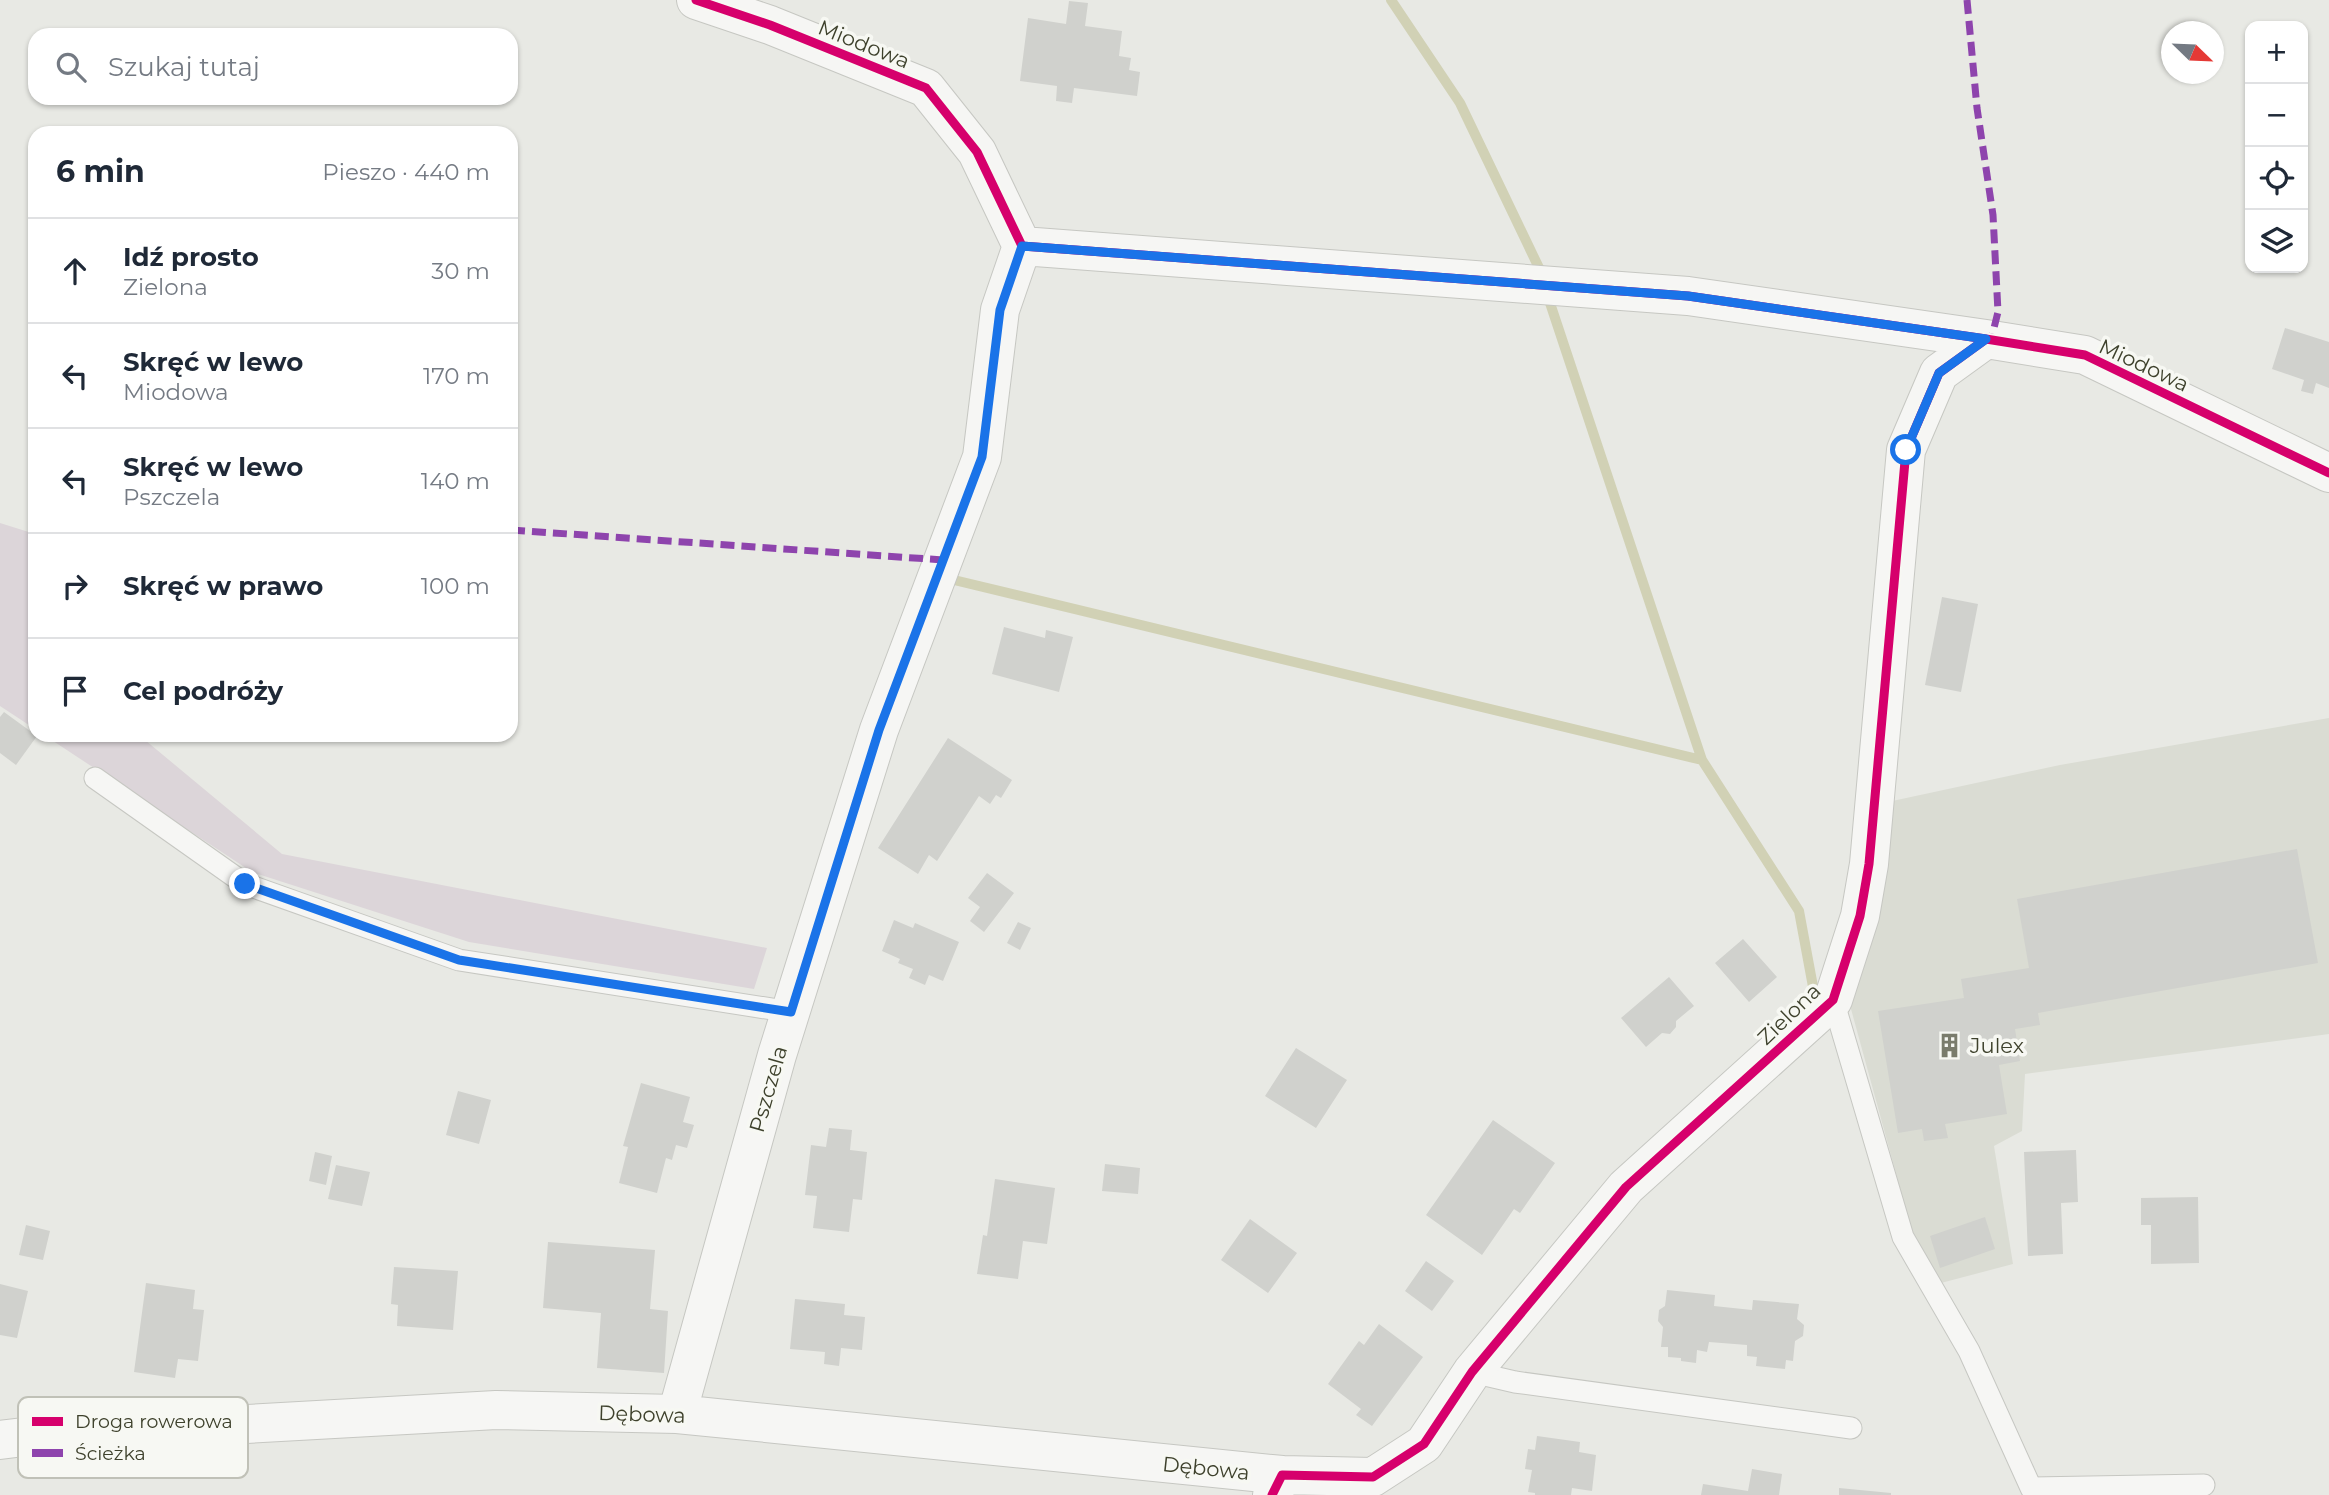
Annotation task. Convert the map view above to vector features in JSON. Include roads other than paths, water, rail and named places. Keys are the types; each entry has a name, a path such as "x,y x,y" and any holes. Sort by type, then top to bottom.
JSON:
{"street":[{"name":"Miodowa","path":"696,0 770,25 926,88 977,152 1022,246 1688,296 2085,355 2329,473"},
{"name":"Pszczela","path":"677,1414 791,1012 879,730 982,457 1000,310 1022,246"},
{"name":"Zielona","path":"1277,1485 1373,1477 1424,1444 1472,1372 1626,1186 1833,1000 1860,916 1869,864 1906,450 1939,373 1986,339"},
{"name":"Dębowa","path":"248,1424 496,1410 677,1414 1277,1485"},
{"name":"Dębowa","path":"0,1440 18,1438"}],"lane":[{"path":"95,778 245,884 459,960 791,1012"},
{"path":"1833,1000 1903,1237 1969,1351 2031,1488 2204,1485"},
{"path":"1472,1372 1515,1382 1851,1428"}],"waterway":[{"path":"1391,0 1460,103 1540,270"},
{"path":"1549,300 1702,760 1799,911 1814,992"},
{"path":"954,580 1702,760"}],"place":[{"name":"Julex","path":"1950,1045"}]}
